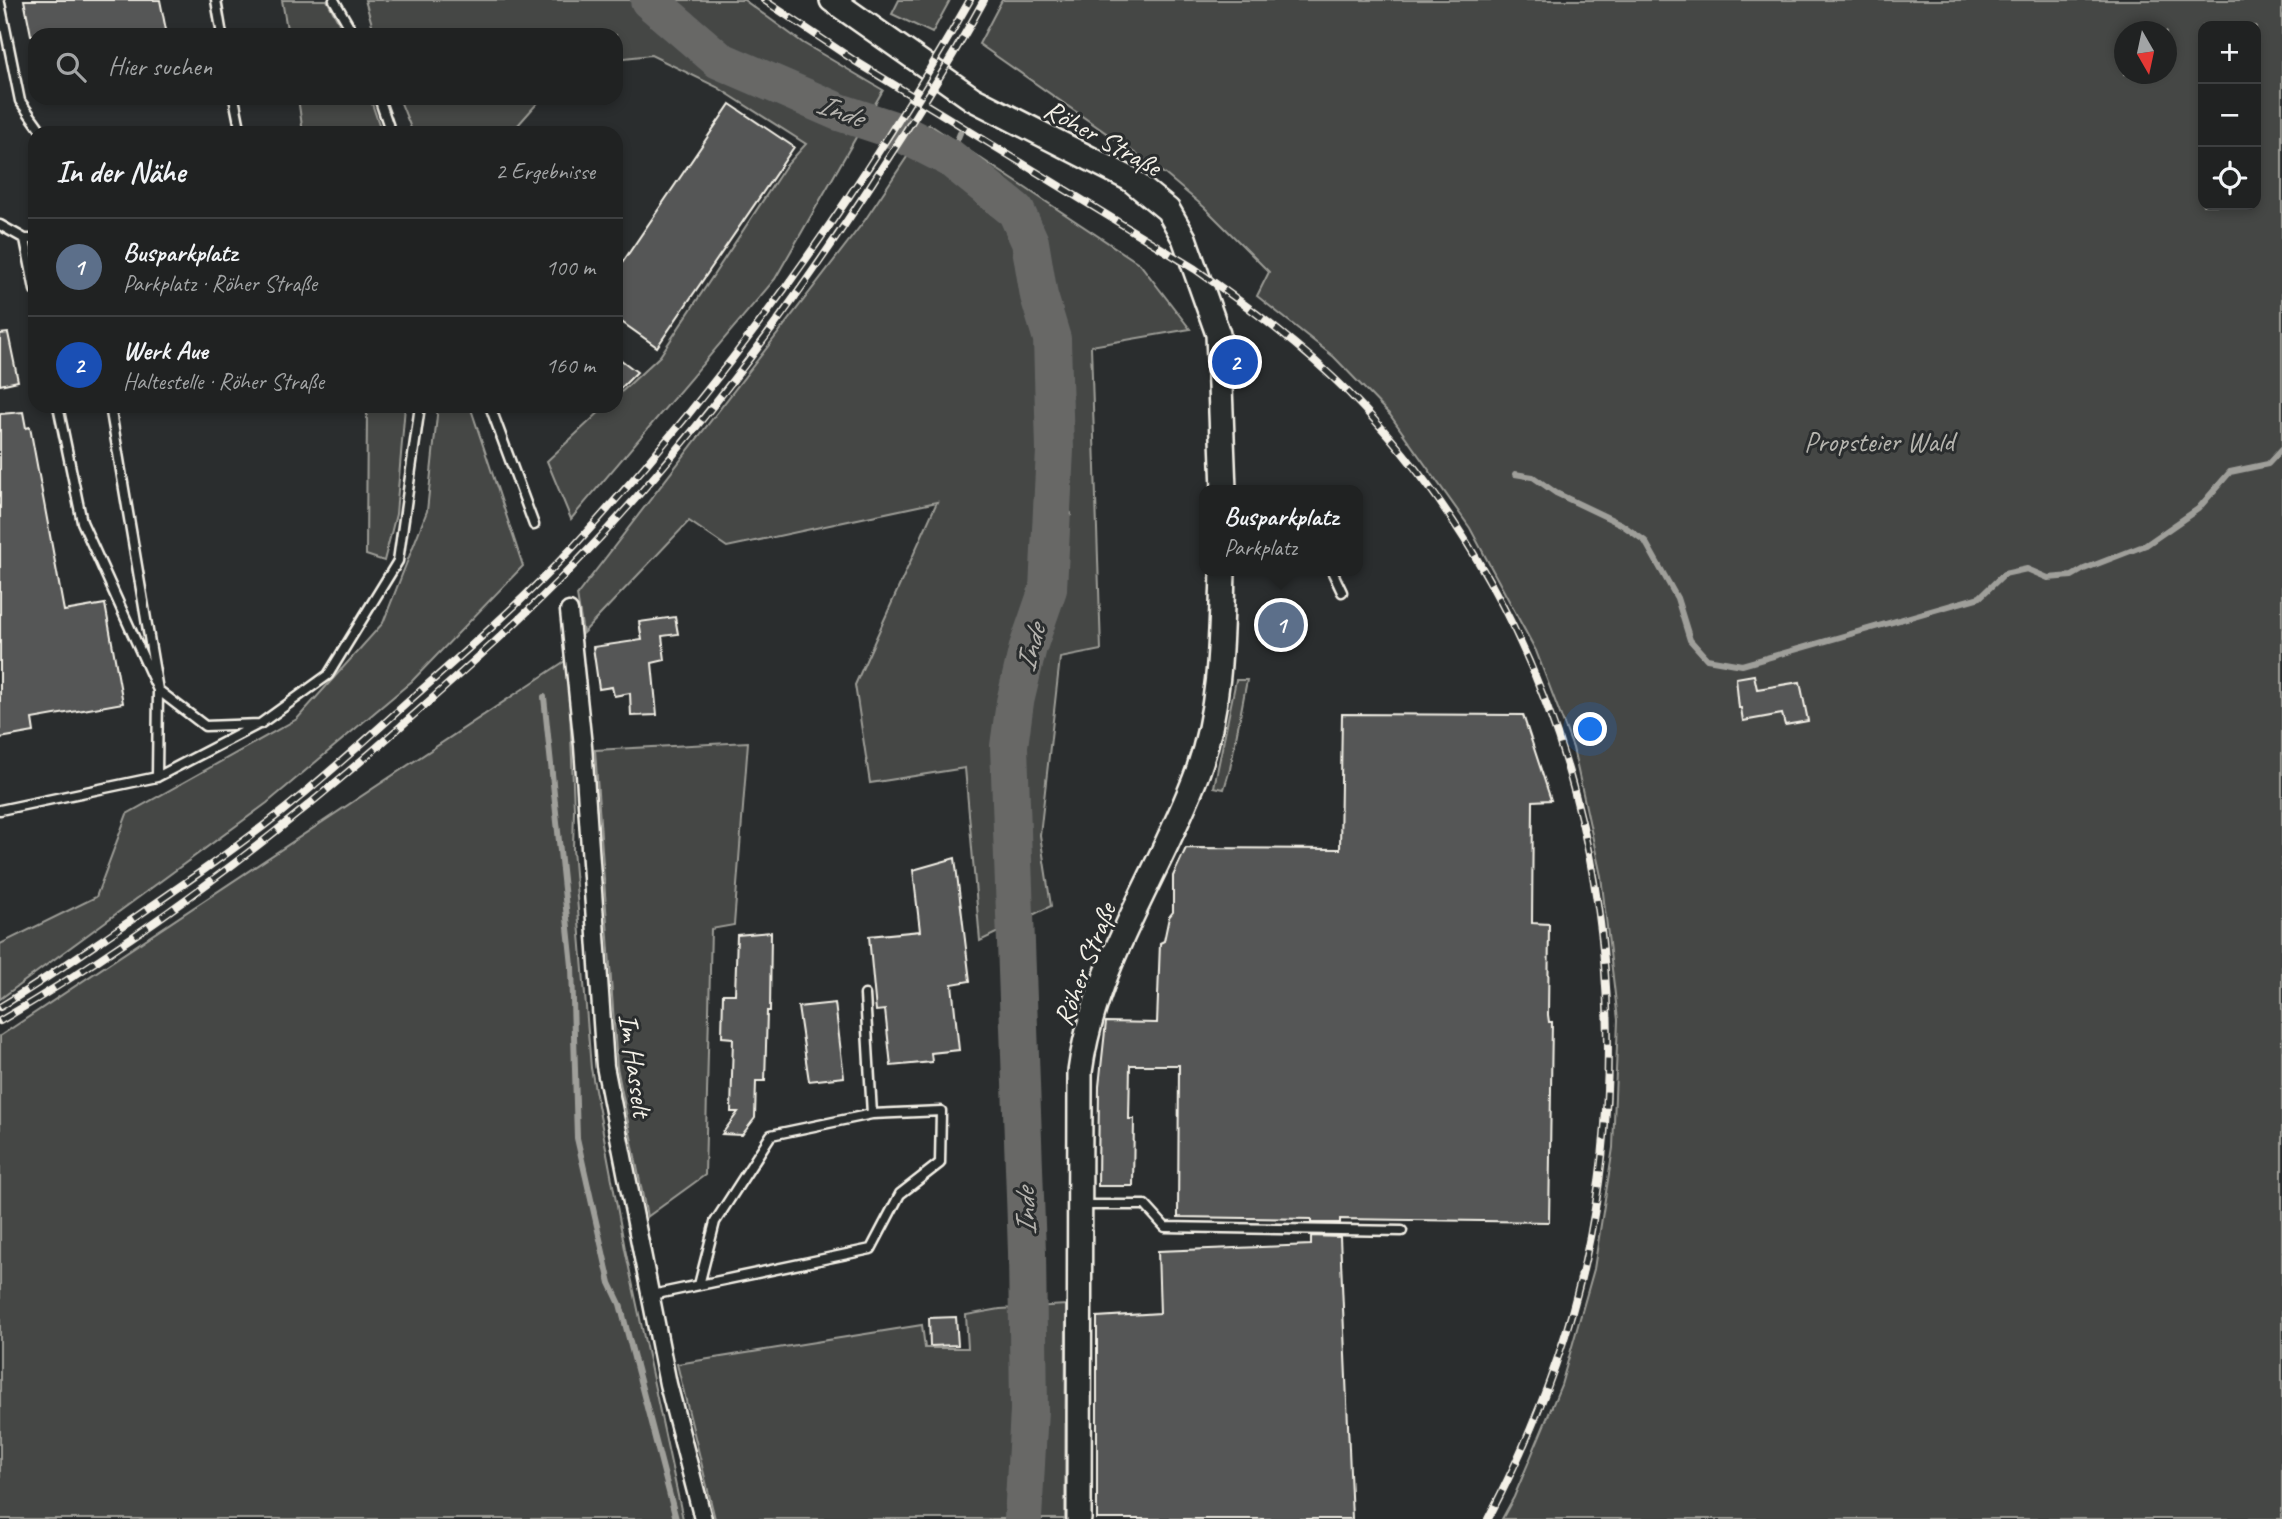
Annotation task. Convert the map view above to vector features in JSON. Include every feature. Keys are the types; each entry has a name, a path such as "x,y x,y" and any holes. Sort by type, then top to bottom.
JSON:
{"main road":[{"name":"Röher Straße","path":"832,0 974,99 1130,179 1168,210 1184,238 1218,334 1224,485"},
{"name":"Röher Straße","path":"1079,1519 1080,1072 1090,1017 1198,769 1218,684 1223,576"}],"street":[{"name":"Im Hasselt","path":"569,611 583,746 605,1066 668,1384 703,1519"}],"lane":[{"path":"215,0 221,28"},
{"path":"334,0 350,28"},
{"path":"0,3 20,101 38,126"},
{"path":"235,105 240,126"},
{"path":"381,105 389,126"},
{"path":"0,226 25,239 28,254"},
{"path":"59,413 82,522 158,690 205,726 260,724"},
{"path":"111,413 158,690 157,776"},
{"path":"0,810 157,776 260,724 328,675 398,561 419,413"},
{"path":"493,413 534,525"},
{"path":"1334,576 1342,592"},
{"path":"865,995 872,1114"},
{"path":"652,1295 871,1249 900,1194 940,1163 941,1111 872,1114 771,1135 715,1222 699,1285"},
{"path":"1080,1205 1144,1205 1165,1227 1402,1231"}],"green space":[{"path":"282,0 327,0 341,28 287,28"},
{"path":"365,0 744,0 803,43 883,90 775,279 571,519 547,461 598,413 623,413 623,390 660,356 785,167 806,144 717,87 651,55 623,58 623,28 373,28"},
{"path":"899,0 950,0 932,33 892,14"},
{"name":"Propsteier Wald","path":"1002,0 2282,0 2282,1519 1502,1519 1514,1497 1561,1385 1594,1269 1613,1148 1618,1020 1601,876 1573,748 1536,651 1470,528 1390,415 1334,357 1257,296 1269,272 1204,207 1166,175 979,44"},
{"path":"299,105 372,105 380,126 302,126"},
{"path":"402,105 536,105 517,126 410,126"},
{"path":"929,124 1140,264 1190,329 1091,346 1101,650 1060,658 1040,835 1051,906 980,941 965,768 870,783 855,685 937,502 727,547 689,521 583,633 577,595 865,220"},
{"path":"367,413 404,413 396,514 384,561 366,555"},
{"path":"437,413 472,413 523,566 412,681 267,803 0,999 0,944 96,897 127,814 297,719 383,623 427,511"},
{"path":"568,659 573,849 591,1068 625,1249 683,1519 0,1519 0,1036"},
{"path":"1236,680 1247,680 1224,789 1214,787"},
{"path":"748,742 734,925 711,929 705,1175 647,1217 617,1067 595,750"},
{"path":"1066,1305 1065,1519 715,1519 677,1364 922,1325 925,1348 968,1348 966,1315 1000,1309"}],"building":[{"path":"24,0 160,0 166,28 30,28"},
{"path":"730,104 794,147 657,347 623,323 623,262"},
{"path":"8,333 18,381 0,385 0,334"},
{"path":"623,361 637,372 623,386"},
{"path":"23,412 26,428 30,427 64,611 105,604 123,703 32,719 34,732 0,738 0,414"},
{"path":"675,617 678,634 662,636 665,660 652,663 657,715 631,716 630,693 614,696 612,687 599,689 593,647 642,640 639,622"},
{"path":"1754,675 1757,689 1800,682 1808,721 1785,725 1782,714 1743,721 1736,678"},
{"path":"1342,714 1523,715 1551,800 1533,801 1532,923 1549,924 1548,1015 1549,1022 1552,1022 1549,1222 1340,1219 1340,1223 1311,1223 1311,1219 1178,1217 1179,1065 1130,1065 1129,1119 1134,1119 1133,1186 1098,1186 1099,1086 1106,1022 1157,1023 1160,943 1164,941 1169,917 1173,912 1173,876 1186,848 1340,849"},
{"path":"955,858 970,981 952,984 959,1050 931,1053 932,1062 891,1066 885,1010 876,1011 869,936 920,931 913,870"},
{"path":"771,932 770,1011 767,1011 765,1081 756,1081 755,1118 742,1135 722,1134 738,1112 731,1112 733,1038 722,1037 723,994 735,994 737,935"},
{"path":"835,1003 844,1077 809,1081 798,1007"},
{"path":"1311,1236 1340,1237 1352,1519 1097,1519 1097,1317 1160,1313 1158,1251 1311,1245"},
{"path":"956,1317 958,1345 930,1346 929,1318"}],"waterway":[{"name":"Inde","path":"649,0 719,60 839,112 897,131 950,158 1016,211 1030,242 1039,296 1052,339 1055,450 1048,589 1028,647 1015,702 1009,746 1027,1252 1029,1410 1023,1519"},
{"path":"950,158 960,133"},
{"path":"1515,474 1533,477 1556,493 1621,524 1645,541 1677,598 1690,640 1707,659 1742,665 1980,597 2004,574 2027,569 2048,578 2072,576 2146,545 2198,509 2230,472 2268,464 2282,449"},
{"path":"1052,515 1069,514"},
{"path":"544,697 572,966 577,1138 610,1283 620,1304 676,1519"}],"railway":[{"path":"764,0 855,61 1195,269 1275,328 1349,393 1426,483 1489,581 1539,686 1576,797 1599,911 1608,1028 1603,1145 1577,1295 1545,1393 1488,1519"},
{"path":"0,1007 168,895 280,813 346,758 473,644 555,566 685,418 788,284 883,145 970,0"},
{"path":"0,1021 157,920 257,846 353,768 422,707 511,627 574,565 701,421 779,319 900,140 984,0"}],"place":[{"name":"Werk Aue","path":"1235,362"},
{"name":"Busparkplatz","path":"1281,625"}]}
